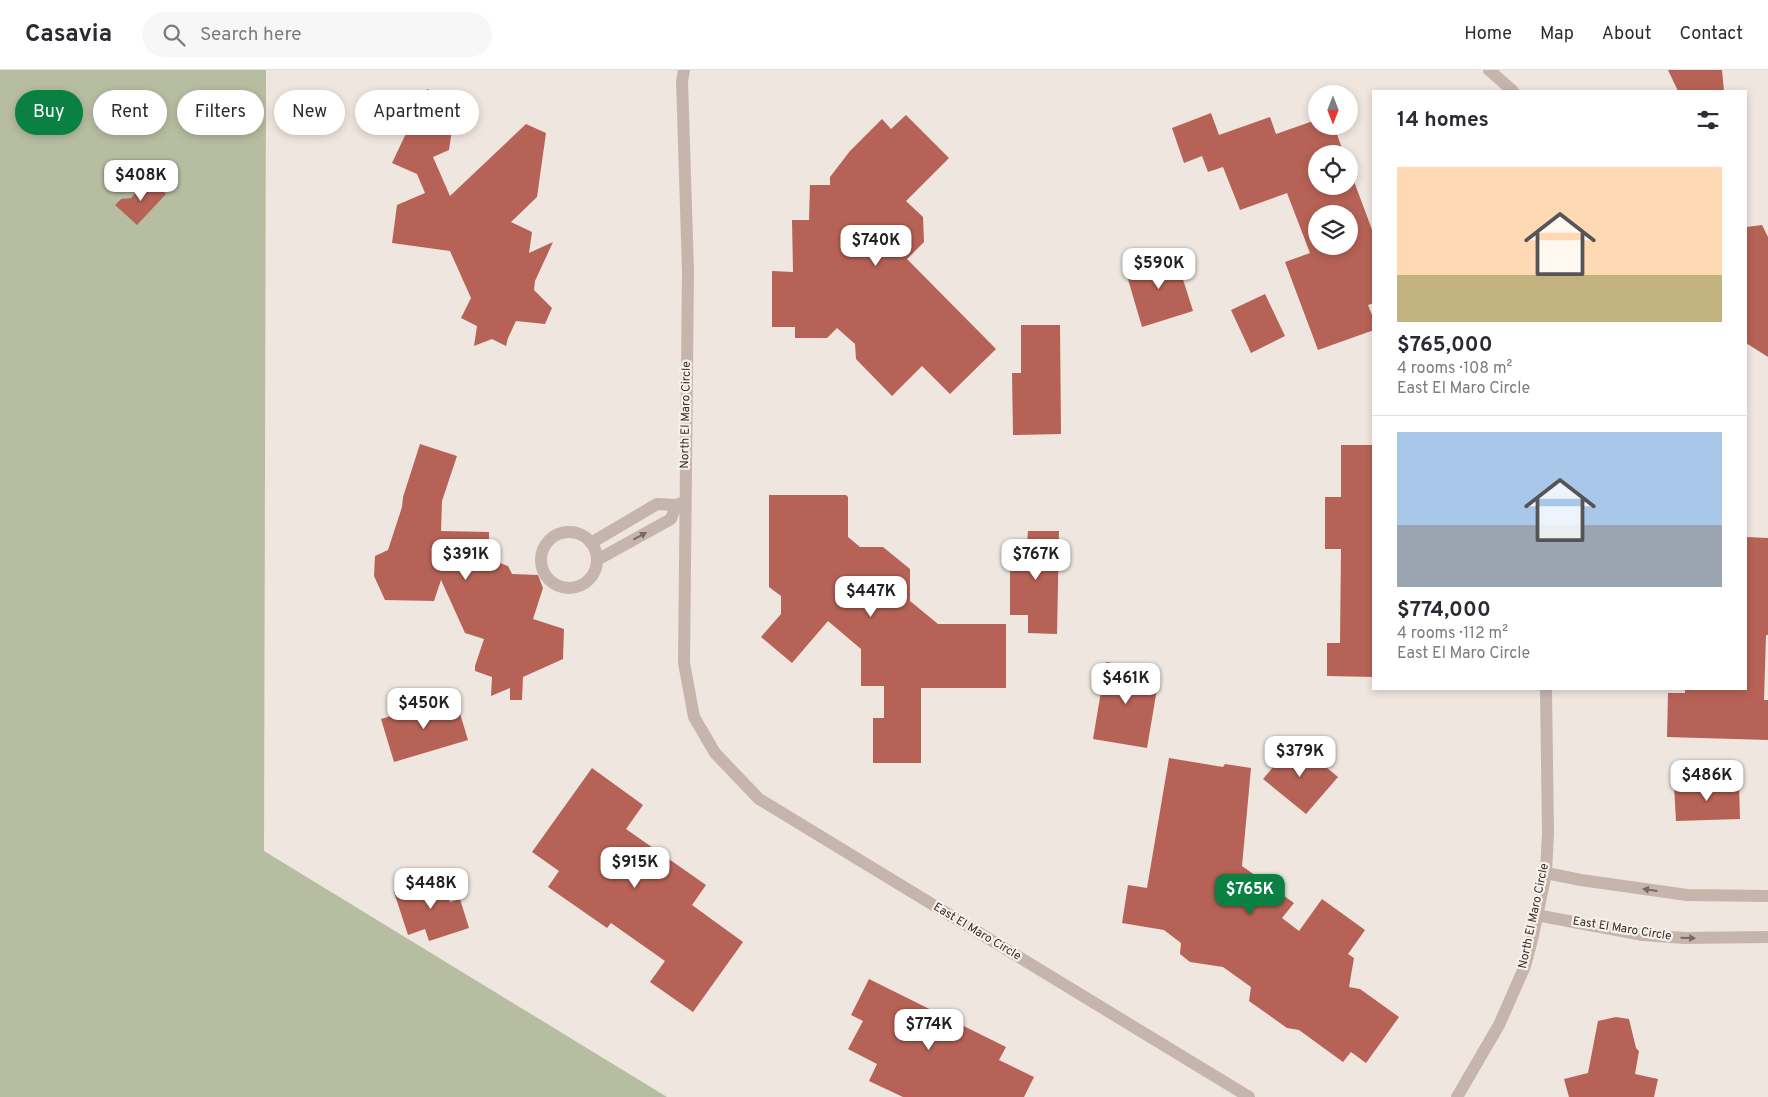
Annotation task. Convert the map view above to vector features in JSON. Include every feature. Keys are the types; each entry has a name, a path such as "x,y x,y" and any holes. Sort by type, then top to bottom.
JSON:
{"street":[{"name":"North El Maro Circle","path":"684,70 682,81 688,271 680,503 684,663 694,717 715,754"},
{"path":"1490,70 1512,90"},
{"path":"591,543 657,504 680,503"},
{"path":"597,560 670,519 680,503"},
{"path":"566,532 576,533 584,536 591,543 596,550 596,569 591,577 576,587 558,586 544,574 541,556 544,547 557,535 566,532"},
{"name":"North El Maro Circle","path":"1457,1097 1499,1025 1526,966 1546,873 1548,833 1546,690"},
{"name":"East El Maro Circle","path":"715,754 759,798 1249,1097"},
{"path":"1546,873 1581,880 1687,895 1768,896"},
{"name":"East El Maro Circle","path":"1536,915 1643,935 1685,938 1768,938"}],"green space":[{"path":"0,70 266,70 264,851 667,1097 0,1097"}],"building":[{"path":"1668,70 1722,70 1724,90 1678,90"},
{"path":"1211,113 1219,135 1270,117 1276,134 1308,123 1308,135 1337,135 1341,145 1308,145 1308,195 1358,195 1358,192 1372,230 1372,304 1368,305 1372,315 1372,331 1318,350 1285,262 1308,254 1358,255 1358,205 1308,205 1308,248 1287,193 1240,210 1223,167 1208,172 1202,156 1184,163 1172,128"},
{"path":"906,115 949,158 906,201 923,217 924,242 907,259 996,349 950,394 922,366 892,396 856,359 855,344 837,328 827,338 795,338 795,327 772,327 772,271 793,272 792,220 809,220 810,185 830,185 830,177 850,151 882,119 891,129"},
{"path":"526,124 546,133 537,197 511,222 532,232 529,253 553,242 535,281 534,290 552,308 545,324 516,321 506,346 492,339 474,346 477,326 461,318 471,298 450,251 392,243 397,205 425,193 417,174 392,163 405,135 451,135 449,150 433,157 450,196"},
{"path":"149,179 166,194 137,225 115,205 121,199 131,198"},
{"path":"1762,225 1768,237 1768,357 1747,344 1747,227"},
{"path":"1175,254 1193,311 1142,327 1125,269"},
{"path":"1265,294 1285,336 1251,353 1231,310"},
{"path":"1021,325 1060,325 1061,434 1013,435 1012,373 1021,373"},
{"path":"420,444 457,456 442,501 441,531 489,532 489,559 508,566 512,574 538,575 543,588 533,619 564,629 563,659 523,677 522,700 510,700 510,688 491,696 492,677 475,671 484,639 465,633 441,580 434,601 385,600 374,576 375,556 388,550"},
{"path":"1341,445 1372,445 1372,677 1327,676 1327,643 1340,643 1341,549 1325,549 1325,497 1341,497"},
{"path":"769,495 846,495 848,497 848,537 860,547 883,547 910,569 910,601 938,624 1006,624 1006,688 921,688 921,763 873,763 873,718 884,718 884,686 861,686 861,649 828,621 792,663 761,637 781,614 781,596 769,587"},
{"path":"1028,531 1059,531 1057,634 1028,633 1028,615 1010,615 1010,543 1027,543"},
{"path":"1747,537 1768,538 1768,635 1766,635 1764,700 1768,700 1768,740 1667,737 1668,693 1685,693 1685,690 1747,690"},
{"path":"1106,662 1160,671 1147,748 1093,739"},
{"path":"455,697 468,740 394,762 381,719"},
{"path":"1295,741 1338,777 1306,814 1263,779"},
{"path":"1169,758 1223,767 1225,764 1251,768 1242,866 1294,903 1282,918 1299,931 1322,899 1365,930 1348,954 1354,958 1349,987 1360,989 1399,1017 1366,1063 1351,1052 1343,1062 1299,1030 1287,1028 1249,1001 1251,987 1223,967 1190,962 1180,954 1181,943 1164,930 1122,923 1128,885 1147,888"},
{"path":"592,768 643,805 626,829 706,885 692,905 743,942 693,1012 650,982 665,961 611,923 607,928 548,887 559,871 532,852"},
{"path":"1739,783 1740,819 1676,821 1674,785"},
{"path":"442,876 450,902 460,899 469,928 429,941 425,929 408,935 394,892"},
{"path":"869,979 1006,1047 999,1060 1034,1077 1024,1097 903,1097 869,1081 877,1064 848,1049 863,1021 851,1015"},
{"path":"1616,1017 1629,1019 1636,1048 1639,1051 1635,1074 1658,1079 1654,1097 1569,1097 1564,1079 1588,1073 1598,1021"}]}
